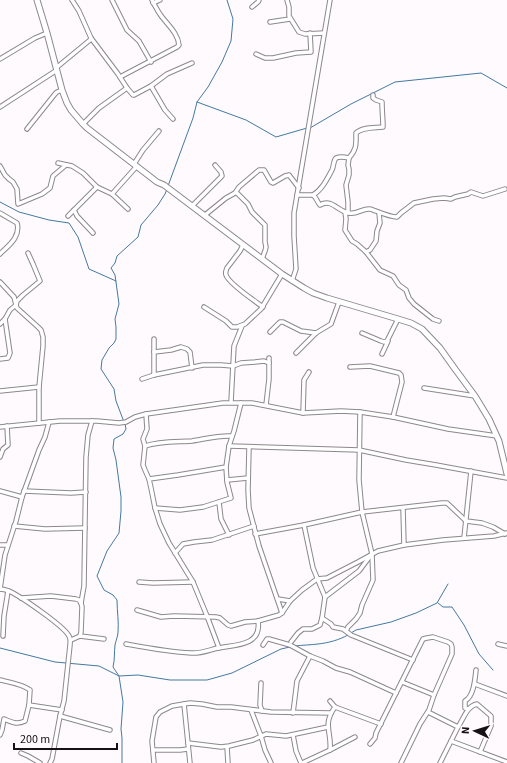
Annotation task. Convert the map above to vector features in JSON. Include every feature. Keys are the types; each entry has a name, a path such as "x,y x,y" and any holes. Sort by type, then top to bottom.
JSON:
{"main road":[{"path":"37,0 62,90 71,110 83,124 157,182 205,215 292,281 313,293 398,319 417,326 426,333 440,348 475,396 489,419 497,436 507,474"}],"street":[{"path":"72,0 79,11 91,38 131,94 134,95 167,74 192,63"},
{"path":"112,0 126,30 139,41 151,62"},
{"path":"120,77 151,62 179,45 173,30 152,2 160,0"},
{"path":"252,7 259,0"},
{"path":"287,0 290,19 299,32 310,34 324,33"},
{"path":"292,281 296,269 294,221 297,195 330,0"},
{"path":"270,22 290,19"},
{"path":"0,59 34,38 47,33"},
{"path":"256,54 265,58 274,58 296,53 312,52 310,34"},
{"path":"0,106 57,69 91,38"},
{"path":"150,86 165,110 173,119"},
{"path":"83,124 99,108 127,88"},
{"path":"27,129 54,94 62,90"},
{"path":"373,95 373,98 382,102 382,113 384,117 383,127 364,129 357,131 356,133 356,146 349,158 348,165 349,174 346,186 348,202 345,230 352,241 366,252 380,270 393,276 399,285 406,290 409,298 414,304 439,322"},
{"path":"112,194 135,165 143,150 159,131"},
{"path":"297,195 313,195 318,192 329,176 334,160 343,157 349,158"},
{"path":"58,163 72,166 83,173 97,186 112,194 128,209"},
{"path":"0,166 5,175 13,182 17,190 18,204 42,194 50,188 53,176 66,165"},
{"path":"192,206 222,176 221,172 215,165"},
{"path":"205,215 236,192 239,187 261,169 264,170 273,183 289,175 298,188"},
{"path":"68,216 97,186"},
{"path":"313,195 317,199 318,204 332,204 346,212 355,213 365,209 370,209 392,217 397,217 414,203 433,199 451,199 455,196 468,194 470,192 483,196 505,190"},
{"path":"236,192 265,225 266,246 262,259"},
{"path":"74,210 77,216 93,233"},
{"path":"0,212 17,223 18,228 14,240 0,254"},
{"path":"366,252 370,250 376,241 380,222 379,212"},
{"path":"243,245 227,268 226,276 246,296 263,306"},
{"path":"0,324 10,310 16,305 17,300 40,281 28,253"},
{"path":"204,307 232,326 242,326 247,323 263,306 282,274"},
{"path":"0,282 14,297 16,305 22,313 38,326 42,333 43,346 39,387 39,423"},
{"path":"296,353 316,334 331,324 339,302"},
{"path":"0,359 8,358 10,356 5,319"},
{"path":"382,354 398,319"},
{"path":"270,332 280,322 283,322 301,331 316,334"},
{"path":"232,402 234,346 242,326"},
{"path":"362,333 384,342 388,340"},
{"path":"154,339 154,375"},
{"path":"154,352 181,348 187,349 190,352 192,368"},
{"path":"266,405 269,358"},
{"path":"142,379 154,375 204,366 233,366 264,361 269,363"},
{"path":"350,367 370,366 399,373 401,375 402,382 393,417"},
{"path":"303,413 304,380 309,372"},
{"path":"0,390 39,387"},
{"path":"424,388 475,396"},
{"path":"155,508 180,510 203,507 231,498 226,480 226,467 229,446 241,402"},
{"path":"0,426 49,422 92,421 124,423 135,417 146,414 241,402 266,405 303,413 341,411 360,412 393,417 448,429 497,436"},
{"path":"346,631 360,613 373,580 372,554 362,512 359,480 360,412"},
{"path":"146,414 147,429 143,439 145,446 143,465 152,488 155,508 160,524 175,553 193,582 218,648"},
{"path":"80,636 82,629 81,602 84,586 88,435 92,421"},
{"path":"49,422 47,434 39,450 22,497 4,561 0,589 8,591 20,598 53,620 69,636 70,640 64,701 50,763"},
{"path":"0,457 3,449 8,444 7,426"},
{"path":"145,446 232,436"},
{"path":"229,446 249,448 360,450 406,460 507,478"},
{"path":"249,448 248,502 259,546 282,613"},
{"path":"149,479 226,467"},
{"path":"464,538 471,471"},
{"path":"226,480 248,478"},
{"path":"0,491 22,497"},
{"path":"24,491 71,493 86,492"},
{"path":"219,502 221,519 229,535"},
{"path":"256,534 362,512 447,503 466,521 482,523 506,534"},
{"path":"403,508 404,545"},
{"path":"291,642 303,629 312,629 320,625 325,597 310,557 304,525"},
{"path":"14,526 45,529 85,528"},
{"path":"175,553 183,544 212,540 254,526"},
{"path":"137,610 161,617 216,616 230,626 258,621 282,613 290,601 317,579 327,578 378,551 404,545 506,534"},
{"path":"0,545 8,546"},
{"path":"325,597 360,571 372,554"},
{"path":"139,582 193,582"},
{"path":"3,636 4,616 8,591"},
{"path":"20,598 51,596 76,599 81,602"},
{"path":"278,599 290,601"},
{"path":"322,618 333,627 343,629 351,635 413,660"},
{"path":"126,644 173,652 207,652 218,648 242,644 252,639 258,630 258,621"},
{"path":"70,640 80,636 104,639"},
{"path":"370,744 423,639 433,637 448,642 451,644 452,649 450,660 428,712 401,763"},
{"path":"263,645 267,639 290,645 336,668 350,672 396,693"},
{"path":"498,644 507,646"},
{"path":"294,713 297,681 310,656"},
{"path":"468,709 465,708 465,701 468,699 475,684 476,670"},
{"path":"0,680 23,686 30,690 29,705 25,721 15,723 2,719 2,730 0,735"},
{"path":"402,682 434,695"},
{"path":"261,683 260,705 262,711"},
{"path":"475,684 507,696"},
{"path":"330,701 335,708 381,724"},
{"path":"184,704 190,763"},
{"path":"154,763 152,741 156,717 160,712 172,706 202,704 279,713 331,713"},
{"path":"440,763 468,709 477,704 491,716 491,726 480,752"},
{"path":"29,705 62,710"},
{"path":"330,750 331,745 328,722 331,713 335,708"},
{"path":"251,710 271,763"},
{"path":"428,712 458,726"},
{"path":"60,716 110,730"},
{"path":"188,743 227,747 253,740 266,734 286,736 328,727"},
{"path":"293,735 296,750 301,763 355,737"},
{"path":"451,741 507,762"},
{"path":"227,747 228,763"},
{"path":"153,750 188,749"},
{"path":"21,753 40,763"}],"waterway":[{"path":"168,186 193,118 197,102 208,87 222,62 231,41 233,19 227,0"},
{"path":"310,128 351,104 395,82 481,73 507,88"},
{"path":"197,102 246,120 276,137 307,128"},
{"path":"124,422 116,401 114,389 101,369 102,360 116,339 115,319 119,304 115,275 111,268 115,263 117,256 138,237 141,225 158,205 167,189"},
{"path":"0,202 19,212 49,220 69,223 78,237 89,269 116,281"},
{"path":"122,763 121,729 123,702 119,676 113,667 115,645 118,635 117,600 113,595 104,590 97,576 107,551 119,533 121,497 113,448 114,439 123,434 126,429 125,424"},
{"path":"351,633 356,630 391,622 416,613 437,603 448,584"},
{"path":"438,603 443,607 452,607 464,625 479,654 493,670"},
{"path":"295,646 326,643 348,635"},
{"path":"0,648 55,662 99,666 119,676 138,675 170,680 207,680 232,673 281,649 290,647"}]}
